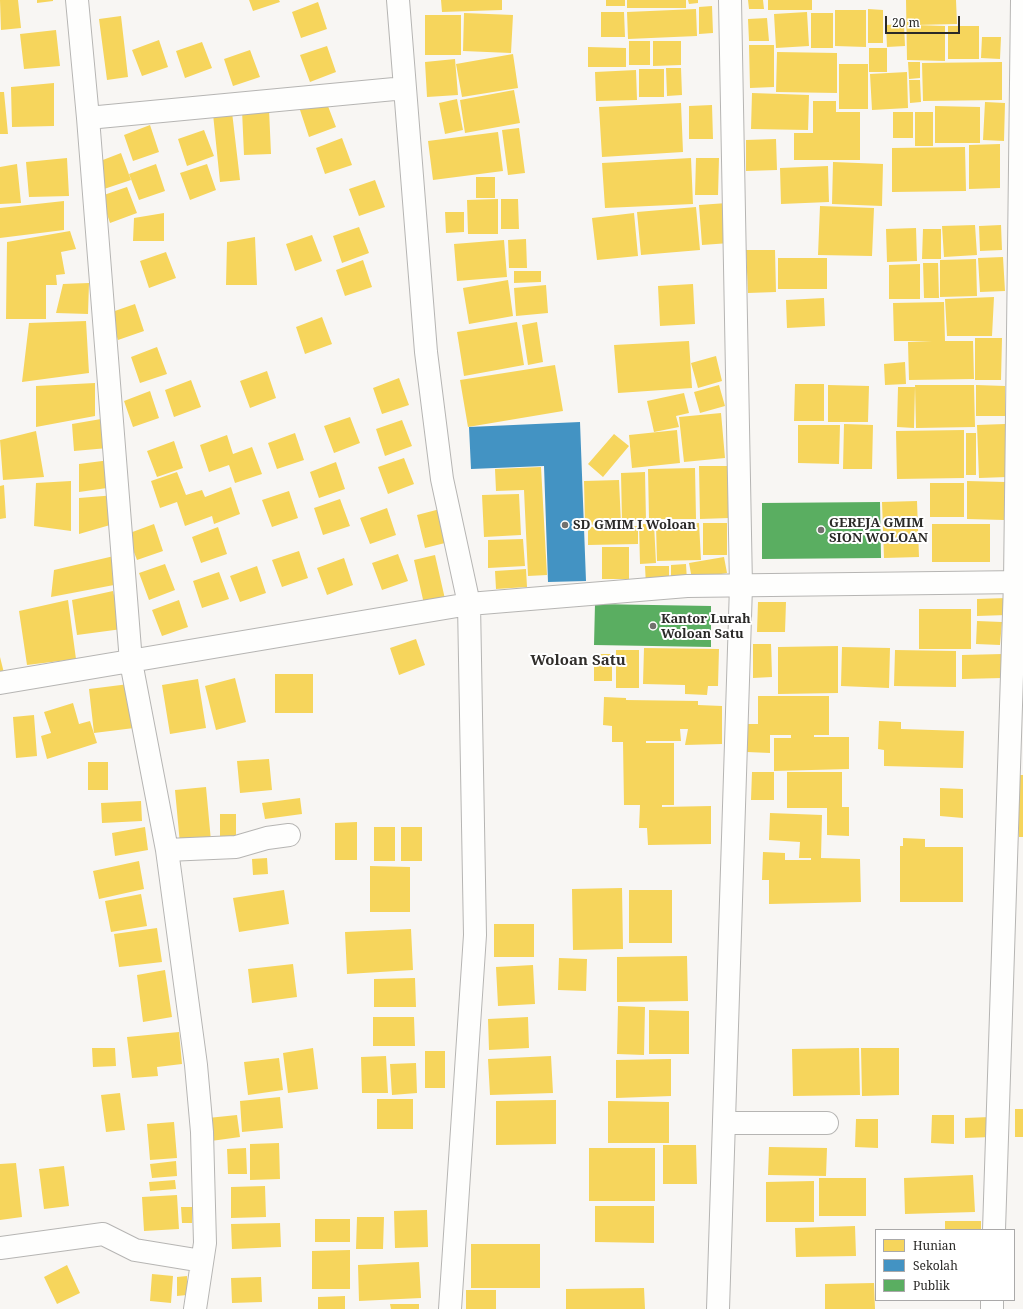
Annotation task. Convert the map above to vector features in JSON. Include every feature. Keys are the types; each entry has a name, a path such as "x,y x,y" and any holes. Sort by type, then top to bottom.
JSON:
{"street":[{"path":"76,0 88,118 131,662 167,850 196,1065 205,1181 205,1243 195,1309"},
{"path":"398,0 426,352 442,480 469,604 475,935 450,1309"},
{"path":"718,1309 742,586 730,0"},
{"path":"994,1229 1019,582 1022,0"},
{"path":"88,118 405,88"},
{"path":"0,683 469,604 687,586 1019,582"},
{"path":"167,850 236,847 267,838 289,835"},
{"path":"724,1123 827,1123"},
{"path":"0,1248 103,1234 135,1250 202,1261"}],"building: Hunian":[{"path":"0,0 18,0 21,28 1,30"},
{"path":"37,0 53,0 53,1 37,3"},
{"path":"249,0 279,0 280,2 253,11"},
{"path":"441,0 502,0 502,10 442,12"},
{"path":"606,0 625,0 625,6 606,6"},
{"path":"627,0 686,0 686,8 627,8"},
{"path":"688,0 698,0 698,3 689,4"},
{"path":"748,0 763,0 764,9 749,9"},
{"path":"768,0 812,0 812,10 768,10"},
{"path":"906,0 956,0 957,24 915,25 945,26 945,61 907,60"},
{"path":"318,2 327,29 301,38 292,12"},
{"path":"712,6 713,33 699,34 699,7"},
{"path":"696,9 697,36 628,39 627,12"},
{"path":"868,9 883,10 883,43 868,43"},
{"path":"835,10 866,10 866,47 835,46"},
{"path":"601,12 624,12 625,37 601,37"},
{"path":"807,12 809,46 776,48 774,14"},
{"path":"464,13 513,15 511,53 463,51"},
{"path":"811,13 833,13 833,48 811,48"},
{"path":"425,15 461,15 461,55 425,55"},
{"path":"121,16 128,77 107,80 99,19"},
{"path":"767,18 769,41 749,41 748,19"},
{"path":"904,24 905,46 887,47 886,25"},
{"path":"948,26 979,26 979,59 948,59"},
{"path":"56,30 60,66 24,69 20,34"},
{"path":"982,37 1001,37 1000,59 981,58"},
{"path":"159,40 168,67 142,76 132,50"},
{"path":"629,41 650,41 650,65 629,65"},
{"path":"653,41 681,41 681,65 653,66"},
{"path":"202,42 212,68 185,78 176,51"},
{"path":"749,45 774,45 774,87 750,88"},
{"path":"327,46 336,72 310,82 300,55"},
{"path":"588,47 626,48 626,67 588,67"},
{"path":"869,48 887,48 887,72 869,72"},
{"path":"250,50 260,77 233,86 224,59"},
{"path":"777,52 837,53 837,93 776,92"},
{"path":"513,54 518,88 462,97 456,64"},
{"path":"455,59 458,95 427,97 425,62"},
{"path":"908,62 920,62 920,78 909,79"},
{"path":"1002,62 1002,100 923,101 922,63"},
{"path":"839,64 868,64 868,109 839,109"},
{"path":"666,68 681,68 682,95 667,96"},
{"path":"639,69 664,69 664,97 639,97"},
{"path":"636,70 637,100 596,101 595,72"},
{"path":"907,72 908,108 872,110 870,74"},
{"path":"909,80 920,80 921,102 910,103"},
{"path":"54,83 54,126 12,127 11,87"},
{"path":"514,90 520,123 465,133 460,100"},
{"path":"0,92 4,92 8,134 0,134"},
{"path":"752,93 809,95 808,130 751,129"},
{"path":"457,99 463,130 445,134 439,103"},
{"path":"326,101 336,127 309,137 300,110"},
{"path":"813,101 836,101 836,112 860,112 860,160 794,160 794,133 813,133"},
{"path":"985,102 1005,103 1004,141 983,140"},
{"path":"681,103 683,152 602,157 599,107"},
{"path":"712,105 713,139 689,139 689,106"},
{"path":"935,106 980,107 980,143 935,143"},
{"path":"269,109 271,154 244,155 242,110"},
{"path":"232,112 240,180 220,182 213,114"},
{"path":"893,112 913,112 913,138 893,138"},
{"path":"915,112 933,112 933,146 915,146"},
{"path":"150,125 159,152 133,161 124,135"},
{"path":"519,128 525,173 508,175 502,130"},
{"path":"204,130 214,156 187,166 178,139"},
{"path":"498,132 503,171 433,180 428,141"},
{"path":"342,138 352,165 325,174 316,148"},
{"path":"776,139 777,170 746,171 746,140"},
{"path":"1000,144 1000,188 969,189 969,145"},
{"path":"965,147 966,191 892,192 892,148"},
{"path":"121,153 131,180 104,189 95,163"},
{"path":"67,158 69,196 29,197 26,162"},
{"path":"691,158 693,204 605,208 602,163"},
{"path":"696,158 719,158 718,195 695,195"},
{"path":"833,162 883,164 882,206 832,204"},
{"path":"17,164 21,203 0,204 0,167"},
{"path":"156,164 165,191 139,200 129,174"},
{"path":"207,164 216,190 190,200 180,173"},
{"path":"828,166 829,202 781,204 780,168"},
{"path":"476,177 495,177 495,198 476,198"},
{"path":"375,180 385,207 359,216 349,189"},
{"path":"127,187 137,213 110,223 101,196"},
{"path":"498,199 498,234 468,234 467,200"},
{"path":"501,199 518,199 519,229 501,229"},
{"path":"64,201 64,230 0,238 0,208"},
{"path":"727,203 730,243 702,245 699,205"},
{"path":"820,206 874,208 872,256 818,255"},
{"path":"696,207 700,250 641,255 637,212"},
{"path":"445,212 464,212 464,232 446,233"},
{"path":"164,213 164,241 133,241 134,218"},
{"path":"634,213 638,256 597,260 592,218"},
{"path":"975,225 977,255 944,257 942,226"},
{"path":"1001,225 1002,250 980,251 979,226"},
{"path":"359,227 369,253 342,263 333,236"},
{"path":"916,228 917,261 887,262 886,229"},
{"path":"923,229 941,229 941,259 922,259"},
{"path":"70,231 76,249 61,252 65,274 56,275 57,285 46,285 46,319 6,319 7,242"},
{"path":"312,235 322,261 295,271 286,244"},
{"path":"255,237 257,285 226,285 227,242"},
{"path":"526,239 527,268 509,268 508,240"},
{"path":"504,240 507,277 457,281 454,244"},
{"path":"746,250 775,250 776,292 748,293"},
{"path":"166,252 176,278 149,288 140,261"},
{"path":"1003,257 1005,291 980,292 978,258"},
{"path":"778,258 827,258 827,289 778,289"},
{"path":"976,259 977,296 940,297 940,260"},
{"path":"363,260 372,287 345,296 336,270"},
{"path":"923,263 938,263 939,298 924,298"},
{"path":"920,264 920,299 889,299 889,265"},
{"path":"514,271 541,271 541,282 514,283"},
{"path":"508,280 513,316 469,324 463,288"},
{"path":"89,283 88,314 56,313 63,284"},
{"path":"693,284 695,324 660,326 658,286"},
{"path":"546,285 548,313 516,316 514,288"},
{"path":"994,297 992,336 947,336 945,299"},
{"path":"824,298 825,326 787,328 786,300"},
{"path":"944,302 945,341 973,341 974,379 909,380 908,342 932,341 894,341 893,303"},
{"path":"135,304 144,331 118,340 109,313"},
{"path":"322,317 332,344 305,354 296,327"},
{"path":"86,321 89,373 22,382 29,323"},
{"path":"517,322 524,365 464,376 457,332"},
{"path":"537,322 543,362 528,365 522,325"},
{"path":"975,338 1002,338 1001,380 975,380"},
{"path":"689,341 692,388 618,393 614,345"},
{"path":"157,347 167,374 140,383 131,357"},
{"path":"716,356 722,381 698,388 691,363"},
{"path":"905,362 906,384 885,385 884,364"},
{"path":"555,365 563,411 468,427 460,380"},
{"path":"267,371 276,398 250,408 240,381"},
{"path":"399,378 409,405 382,414 373,388"},
{"path":"191,380 201,407 174,417 165,390"},
{"path":"95,383 95,416 36,427 36,386"},
{"path":"795,384 824,384 824,421 794,421"},
{"path":"719,385 725,406 700,413 694,392"},
{"path":"828,385 869,386 868,422 828,422"},
{"path":"915,385 974,385 975,427 916,428"},
{"path":"976,385 1005,386 1005,416 976,416"},
{"path":"898,387 915,387 914,428 897,427"},
{"path":"150,391 159,418 133,427 124,401"},
{"path":"684,393 689,413 676,416 679,427 654,432 647,401"},
{"path":"721,413 725,458 684,462 679,417"},
{"path":"350,417 360,443 334,453 324,426"},
{"path":"101,419 108,448 74,451 72,424"},
{"path":"402,420 412,446 385,456 376,429"},
{"path":"844,424 873,425 872,469 843,469"},
{"path":"1005,424 1007,477 979,478 977,425"},
{"path":"798,425 840,425 839,464 798,463"},
{"path":"677,430 680,463 632,468 629,435"},
{"path":"964,430 964,478 897,479 896,431"},
{"path":"36,431 44,477 3,480 0,440"},
{"path":"295,433 304,460 277,469 268,443"},
{"path":"966,433 976,433 976,475 966,475"},
{"path":"614,434 629,446 603,477 588,464"},
{"path":"227,435 233,454 252,447 262,474 235,483 229,465 209,472 200,445"},
{"path":"174,441 183,468 157,477 147,451"},
{"path":"404,458 414,484 388,494 378,467"},
{"path":"110,460 114,487 79,492 79,464"},
{"path":"336,462 345,489 319,498 310,472"},
{"path":"699,466 728,466 729,518 700,519"},
{"path":"541,467 547,575 528,576 524,490 496,491 495,469"},
{"path":"695,468 696,519 649,519 648,469"},
{"path":"177,472 186,495 202,490 205,497 231,487 240,514 214,524 212,516 185,526 177,502 160,508 151,481"},
{"path":"645,472 646,521 622,521 621,473"},
{"path":"619,480 621,524 585,525 584,481"},
{"path":"71,481 71,531 34,526 36,483"},
{"path":"967,481 1005,482 1004,520 967,519"},
{"path":"930,483 964,483 964,517 930,517"},
{"path":"4,485 6,518 0,519 0,486"},
{"path":"289,491 298,518 272,527 262,500"},
{"path":"519,494 521,535 484,537 482,495"},
{"path":"116,495 117,523 79,534 79,498"},
{"path":"340,499 350,526 323,535 314,508"},
{"path":"917,501 919,557 884,558 882,502"},
{"path":"387,508 396,535 370,544 360,518"},
{"path":"444,508 453,541 425,548 417,515"},
{"path":"699,523 701,560 657,561 656,525"},
{"path":"703,523 727,523 727,555 703,555"},
{"path":"154,524 163,551 137,560 127,534"},
{"path":"639,524 654,524 656,563 640,564"},
{"path":"932,524 990,524 990,562 932,562"},
{"path":"638,526 638,544 588,545 588,527"},
{"path":"218,527 227,554 201,563 192,537"},
{"path":"523,539 525,566 488,568 488,540"},
{"path":"602,547 629,547 629,579 602,579"},
{"path":"299,551 308,578 282,587 272,560"},
{"path":"398,554 408,581 382,590 372,563"},
{"path":"435,555 445,599 424,604 414,560"},
{"path":"114,556 114,585 51,597 54,570"},
{"path":"724,557 727,573 692,579 689,563"},
{"path":"344,558 353,585 327,595 317,568"},
{"path":"165,564 175,590 149,600 139,573"},
{"path":"686,564 687,581 671,582 671,565"},
{"path":"257,566 266,593 240,602 230,576"},
{"path":"645,566 669,566 669,586 646,586"},
{"path":"526,569 527,587 496,589 495,571"},
{"path":"219,572 229,599 202,608 193,581"},
{"path":"113,591 122,629 77,635 72,600"},
{"path":"1006,598 1007,615 977,616 977,599"},
{"path":"68,600 76,659 27,665 19,611"},
{"path":"179,600 188,627 162,636 152,610"},
{"path":"758,602 786,602 785,632 757,632"},
{"path":"919,609 971,609 971,649 919,649"},
{"path":"977,621 1002,622 1000,645 976,644"},
{"path":"416,639 425,665 399,675 390,648"},
{"path":"753,644 771,644 772,677 753,678"},
{"path":"838,646 838,693 778,694 778,647"},
{"path":"842,647 890,648 889,688 841,686"},
{"path":"644,648 719,649 718,686 708,686 707,695 685,694 685,685 643,684"},
{"path":"616,650 639,650 639,688 616,688"},
{"path":"895,650 956,651 956,687 894,686"},
{"path":"594,654 612,654 612,681 594,681"},
{"path":"1002,654 1002,678 962,679 962,655"},
{"path":"0,657 4,673 0,674"},
{"path":"275,674 313,674 313,713 275,713"},
{"path":"235,678 246,722 216,730 205,686"},
{"path":"198,679 206,728 170,734 162,685"},
{"path":"129,684 134,728 94,733 89,689"},
{"path":"758,696 829,696 829,735 814,735 814,737 849,737 849,769 774,771 774,738 791,738 791,735 770,735 770,753 747,752 748,724 758,724"},
{"path":"604,697 626,698 626,700 698,701 698,705 722,706 722,744 685,745 688,729 680,729 681,741 646,741 646,743 674,743 674,805 662,805 662,807 711,806 711,844 648,845 647,828 639,828 640,805 624,805 623,742 612,742 612,726 603,725"},
{"path":"73,703 79,724 90,721 97,743 47,759 41,736 51,733 44,712"},
{"path":"34,715 37,756 16,758 13,717"},
{"path":"879,721 901,722 901,729 964,731 963,768 884,766 884,750 878,749"},
{"path":"269,759 272,790 240,793 237,761"},
{"path":"88,762 108,762 108,790 88,790"},
{"path":"752,772 774,772 774,800 751,800"},
{"path":"787,772 842,772 842,807 849,807 849,836 827,835 827,808 787,808"},
{"path":"1018,775 1023,775 1023,837 1019,837 1019,816 1014,816"},
{"path":"206,787 211,841 180,844 175,790"},
{"path":"940,788 963,789 963,818 940,816"},
{"path":"300,798 302,814 265,819 262,803"},
{"path":"141,801 142,821 102,823 101,803"},
{"path":"770,813 822,815 821,858 860,859 861,902 769,904 769,880 762,880 763,852 785,853 785,860 811,860 811,858 799,858 800,842 769,840"},
{"path":"220,814 236,814 236,837 220,837"},
{"path":"357,822 357,860 335,860 335,823"},
{"path":"145,827 148,850 115,856 112,833"},
{"path":"374,827 395,827 395,861 374,861"},
{"path":"401,827 422,827 422,861 401,861"},
{"path":"903,838 925,839 925,847 963,847 963,902 900,902 900,846 903,846"},
{"path":"267,858 268,874 253,875 252,859"},
{"path":"139,861 144,889 99,899 93,871"},
{"path":"370,866 410,867 410,912 370,912"},
{"path":"622,888 623,949 573,950 572,889"},
{"path":"284,890 289,924 239,932 233,898"},
{"path":"629,890 672,890 672,943 629,943"},
{"path":"141,894 147,926 111,932 105,901"},
{"path":"494,924 534,924 534,957 494,957"},
{"path":"157,928 162,962 119,967 114,934"},
{"path":"411,929 413,970 347,974 345,932"},
{"path":"687,956 688,1001 617,1002 617,957"},
{"path":"559,958 587,959 586,991 558,990"},
{"path":"293,964 297,997 252,1003 248,969"},
{"path":"533,965 535,1004 498,1006 496,967"},
{"path":"165,970 172,1017 143,1022 137,975"},
{"path":"415,978 416,1007 374,1007 374,979"},
{"path":"618,1006 645,1007 644,1055 617,1054"},
{"path":"649,1010 689,1011 689,1054 649,1054"},
{"path":"373,1017 414,1017 415,1046 373,1046"},
{"path":"528,1017 529,1048 489,1050 488,1019"},
{"path":"179,1032 182,1064 157,1067 158,1076 132,1078 127,1037"},
{"path":"92,1048 115,1048 116,1066 93,1067"},
{"path":"313,1048 318,1089 288,1093 283,1053"},
{"path":"859,1048 860,1095 793,1096 792,1049"},
{"path":"861,1048 899,1048 899,1095 862,1096"},
{"path":"425,1051 445,1051 445,1088 425,1088"},
{"path":"386,1056 388,1093 362,1093 361,1057"},
{"path":"551,1056 553,1093 490,1095 488,1059"},
{"path":"279,1058 283,1090 248,1095 244,1062"},
{"path":"671,1059 671,1096 616,1098 616,1060"},
{"path":"416,1063 417,1093 392,1095 390,1064"},
{"path":"120,1093 125,1130 106,1132 101,1095"},
{"path":"280,1097 283,1128 242,1132 240,1101"},
{"path":"377,1099 413,1099 413,1129 377,1129"},
{"path":"556,1100 556,1144 496,1145 496,1101"},
{"path":"608,1101 669,1102 669,1143 608,1143"},
{"path":"1015,1109 1023,1109 1023,1137 1015,1137"},
{"path":"237,1115 240,1137 211,1141 208,1118"},
{"path":"932,1115 954,1115 954,1144 931,1143"},
{"path":"990,1117 991,1137 965,1138 965,1118"},
{"path":"856,1119 878,1119 878,1148 855,1147"},
{"path":"174,1122 177,1158 150,1160 147,1124"},
{"path":"279,1143 280,1179 250,1180 250,1144"},
{"path":"663,1145 696,1145 697,1184 663,1184"},
{"path":"769,1147 827,1148 826,1176 768,1175"},
{"path":"246,1148 247,1174 228,1174 227,1149"},
{"path":"589,1148 655,1148 655,1201 589,1201"},
{"path":"176,1161 177,1176 152,1178 150,1164"},
{"path":"16,1163 22,1217 0,1220 0,1164"},
{"path":"64,1166 69,1206 44,1209 39,1169"},
{"path":"973,1175 975,1212 905,1214 904,1178"},
{"path":"819,1178 866,1178 866,1216 819,1216"},
{"path":"175,1180 176,1189 150,1191 149,1182"},
{"path":"814,1181 814,1222 766,1222 766,1182"},
{"path":"265,1186 266,1217 231,1218 231,1187"},
{"path":"177,1195 179,1229 144,1231 142,1197"},
{"path":"595,1206 654,1206 654,1243 595,1242"},
{"path":"181,1207 192,1207 192,1223 182,1223"},
{"path":"427,1210 428,1247 395,1248 394,1211"},
{"path":"357,1217 384,1217 383,1249 356,1249"},
{"path":"315,1219 350,1219 350,1242 315,1242"},
{"path":"945,1221 981,1221 981,1229 945,1229"},
{"path":"280,1223 281,1247 232,1249 231,1224"},
{"path":"855,1226 856,1256 796,1257 795,1228"},
{"path":"471,1244 540,1244 540,1288 471,1288"},
{"path":"350,1250 350,1289 312,1289 312,1251"},
{"path":"419,1262 421,1298 359,1301 358,1265"},
{"path":"67,1265 80,1293 57,1304 44,1277"},
{"path":"152,1274 173,1276 171,1303 150,1301"},
{"path":"187,1276 187,1295 177,1296 177,1277"},
{"path":"261,1277 262,1302 232,1303 231,1278"},
{"path":"874,1283 875,1309 825,1309 825,1284"},
{"path":"644,1288 645,1309 566,1309 566,1289"},
{"path":"466,1290 496,1290 496,1309 466,1309"},
{"path":"345,1296 345,1309 318,1309 318,1297"},
{"path":"390,1304 419,1304 419,1309 391,1309"}],"building: Sekolah":[{"name":"SD GMIM I Woloan","path":"580,422 586,581 548,582 544,466 471,469 469,427"}],"building: Publik":[{"name":"GEREJA GMIM SION WOLOAN","path":"880,502 881,558 762,559 762,503"},
{"name":"Kantor Lurah Woloan Satu","path":"595,604 711,606 711,647 594,645"}],"place":[{"name":"SD GMIM I Woloan","path":"565,525"},
{"name":"GEREJA GMIM SION WOLOAN","path":"821,530"},
{"name":"Kantor Lurah Woloan Satu","path":"653,626"}],"district":[{"name":"Woloan Satu","path":"578,661"}]}
